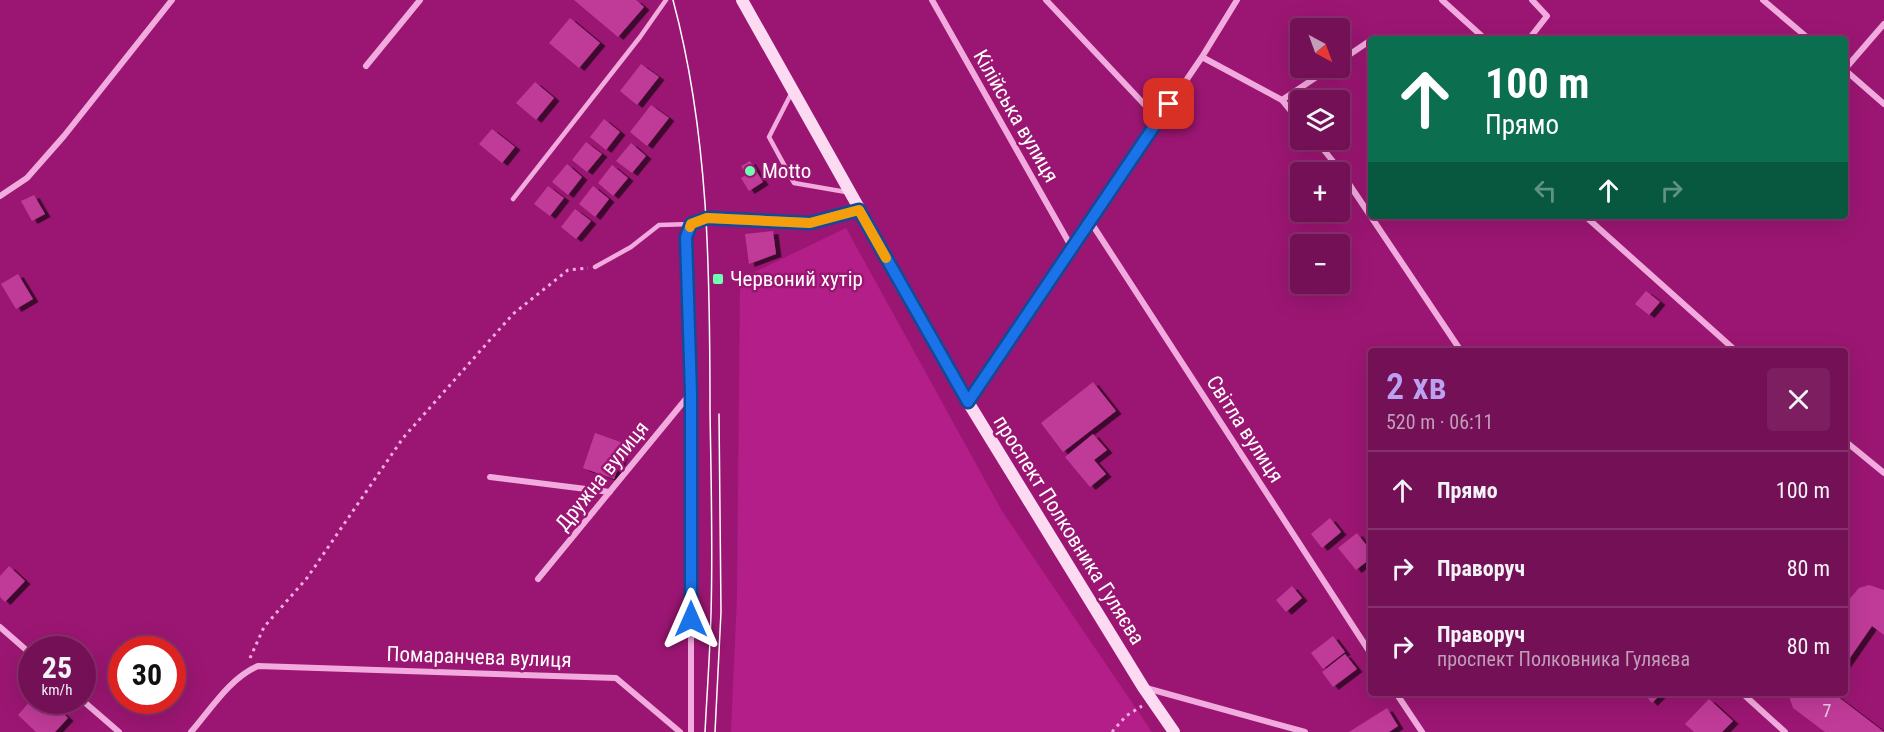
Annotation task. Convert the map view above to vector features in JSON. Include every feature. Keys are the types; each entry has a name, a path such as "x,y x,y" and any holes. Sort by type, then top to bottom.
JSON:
{"main road":[{"name":"проспект Полковника Гуляєва","path":"742,0 968,402 1143,687 1174,732"}],"street":[{"path":"0,196 27,178 64,136 172,0"},
{"path":"366,66 420,0"},
{"name":"Кілійська вулиця","path":"932,0 1072,248"},
{"path":"1046,0 1159,120"},
{"path":"968,402 1202,57 1237,0"},
{"path":"1442,0 1482,36"},
{"path":"1449,6 1454,0"},
{"path":"1531,36 1547,16 1532,0"},
{"path":"1762,0 1805,36"},
{"path":"1848,66 1884,24"},
{"path":"1350,54 1368,42"},
{"path":"1202,57 1282,100 1290,110"},
{"path":"1848,72 1884,104"},
{"path":"1282,100 1315,78"},
{"path":"1324,150 1368,212"},
{"path":"691,732 691,393 686,237 691,224 707,218 810,223 859,210"},
{"path":"1373,219 1459,348"},
{"path":"1588,219 1733,348"},
{"name":"Світла вулиця","path":"1090,221 1368,649"},
{"name":"Дружна вулиця","path":"538,579 691,393"},
{"path":"1848,443 1884,473"},
{"path":"490,477 610,492"},
{"path":"0,627 18,643"},
{"name":"Помаранчева вулиця","path":"245,671 258,666 616,678 680,732"},
{"path":"191,732 245,671"},
{"path":"1143,687 1305,732"},
{"path":"1398,696 1422,732"},
{"path":"1745,696 1785,732"},
{"path":"96,712 119,732"}],"lane":[{"path":"513,199 640,37 666,0"},
{"path":"793,91 770,137 795,183 850,193"},
{"path":"595,267 631,248 659,225 691,224"}],"path":[{"path":"245,671 264,627 307,578 403,438 513,314 568,270 595,267"},
{"path":"1112,732 1126,716 1152,700"}],"shaded area":[{"path":"846,228 1002,511 1152,732 731,732 737,597 740,279"}],"building":[{"path":"574,0 636,0 644,7 618,37"},
{"path":"570,18 600,43 579,68 549,43"},
{"path":"641,64 659,77 637,105 620,91"},
{"path":"535,82 554,98 536,120 516,103"},
{"path":"651,105 669,118 647,146 630,132"},
{"path":"604,119 620,132 606,150 590,137"},
{"path":"492,129 515,147 502,163 479,144"},
{"path":"586,142 602,154 587,172 572,160"},
{"path":"631,143 646,156 632,173 616,161"},
{"path":"750,161 763,182 749,191 741,178 746,175 741,166"},
{"path":"567,164 582,177 568,195 552,182"},
{"path":"612,165 628,178 613,196 598,183"},
{"path":"548,186 564,198 550,216 534,204"},
{"path":"593,186 609,199 595,217 579,204"},
{"path":"34,195 45,214 32,221 21,201"},
{"path":"575,209 591,221 576,239 561,227"},
{"path":"773,231 776,254 749,264 745,234"},
{"path":"18,274 33,299 16,309 1,284"},
{"path":"1646,291 1660,302 1649,315 1635,304"},
{"path":"1093,382 1116,411 1063,452 1041,423"},
{"path":"595,433 626,444 614,479 583,468"},
{"path":"1093,434 1107,450 1094,460 1106,474 1090,487 1065,457"},
{"path":"1330,518 1341,532 1322,548 1311,534"},
{"path":"1357,533 1368,547 1368,560 1356,570 1338,548"},
{"path":"9,566 25,581 5,602 0,597 0,576"},
{"path":"1869,585 1884,590 1884,635 1872,626 1848,661 1848,601 1859,588"},
{"path":"1292,586 1302,598 1286,612 1276,600"},
{"path":"1333,636 1345,652 1323,669 1311,653"},
{"path":"1345,654 1357,669 1333,687 1322,672"},
{"path":"1646,696 1659,696 1652,703"},
{"path":"1789,696 1837,696 1884,732 1825,732 1793,708"},
{"path":"1709,699 1733,721 1722,732 1694,732 1685,724"},
{"path":"1387,708 1398,726 1389,732 1349,732"},
{"path":"64,714 68,718 55,732 36,732 18,715"}],"tram line":[{"path":"673,0 694,101 701,152 708,255 712,563 705,732"},
{"path":"715,732 721,612 719,414"}],"slow traffic":[{"path":"690,227 691,224 707,218 810,223 859,210 886,258"}],"place":[{"name":"Motto","path":"750,171"},
{"name":"Червоний хутір","path":"718,279"}],"route":[{"path":"691,619 691,393 686,237 691,224 707,218 810,223 859,210 968,402 1169,104"}]}
